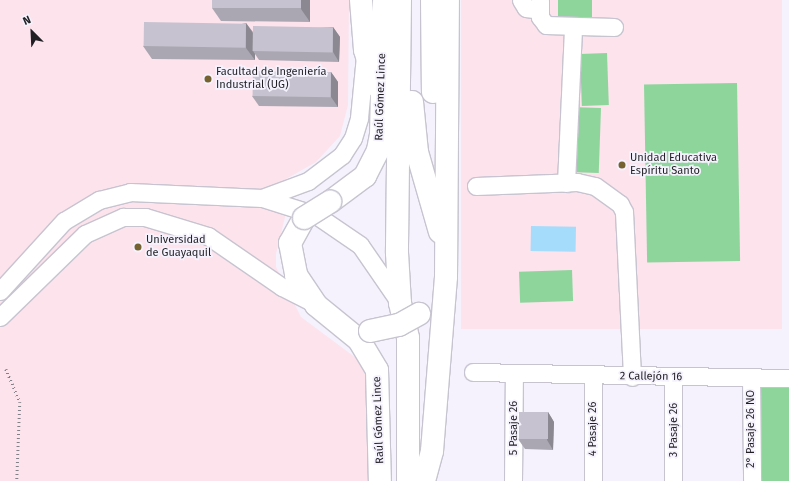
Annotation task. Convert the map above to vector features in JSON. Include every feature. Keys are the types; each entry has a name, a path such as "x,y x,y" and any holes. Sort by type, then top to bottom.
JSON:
{"main road":[{"path":"362,0 365,42 381,104"},
{"path":"365,42 376,0"},
{"name":"Raúl Gómez Lince","path":"380,481 377,370 359,340 316,304 296,276 290,260 293,232 304,218 330,202 365,176 373,163 381,135 384,0"},
{"path":"401,0 417,152 441,234"},
{"name":"Raúl Gómez Lince","path":"401,0 397,253 400,303 408,338 408,481"},
{"path":"335,320 370,331 399,325 419,314 446,271 434,168 432,0"},
{"path":"424,481 432,452 446,271 448,0"}],"street":[{"path":"521,0 526,8 540,5 546,25 614,27"},
{"path":"566,182 573,26"},
{"path":"262,198 308,181 342,156 353,138 359,118 365,42"},
{"path":"476,186 566,182 595,186 616,200 624,212 632,377"},
{"path":"0,291 64,221 117,193 262,198 303,210 336,226 368,254 400,303"},
{"path":"117,193 107,205 112,215 123,218 150,218 208,236 282,287 316,304"},
{"path":"0,317 85,234 123,218"},
{"name":"2 Callejón 16","path":"473,372 514,375 673,378 789,378"},
{"name":"5 Pasaje 26","path":"513,481 514,375"},
{"name":"4 Pasaje 26","path":"593,376 593,481"},
{"name":"2° Pasaje 26 NO","path":"751,377 752,481"},
{"name":"3 Pasaje 26","path":"673,378 673,481"},
{"path":"430,481 432,452"}],"path":[{"path":"6,369 20,402 17,481"}],"shaded area":[{"name":"Universidad de Guayaquil","path":"0,0 349,0 348,105 340,136 316,162 279,183 286,213 276,254 276,267 301,317 356,358 366,375 370,481 0,481"},
{"name":"Unidad Educativa Espíritu Santo","path":"461,0 782,0 782,329 461,329"}],"green space":[{"path":"558,0 592,0 592,18 558,18"},
{"path":"607,53 609,105 582,106 580,54"},
{"path":"737,83 740,261 647,263 644,85"},
{"path":"563,107 601,108 599,173 561,172"},
{"path":"572,270 573,301 520,303 519,272"},
{"path":"756,382 789,382 789,481 756,481"}],"water":[{"path":"531,226 576,227 576,252 531,251"}],"building":[{"path":"212,0 301,0 301,8 212,8"},
{"path":"144,22 246,24 246,48 144,46"},
{"path":"253,26 333,27 333,52 253,51"},
{"path":"253,71 331,72 331,97 253,96"},
{"path":"519,412 548,412 548,439 519,439"}],"place":[{"name":"Facultad de Ingeniería Industrial (UG)","path":"208,79"},
{"name":"Unidad Educativa Espíritu Santo","path":"622,165"},
{"name":"Universidad de Guayaquil","path":"138,247"}]}
